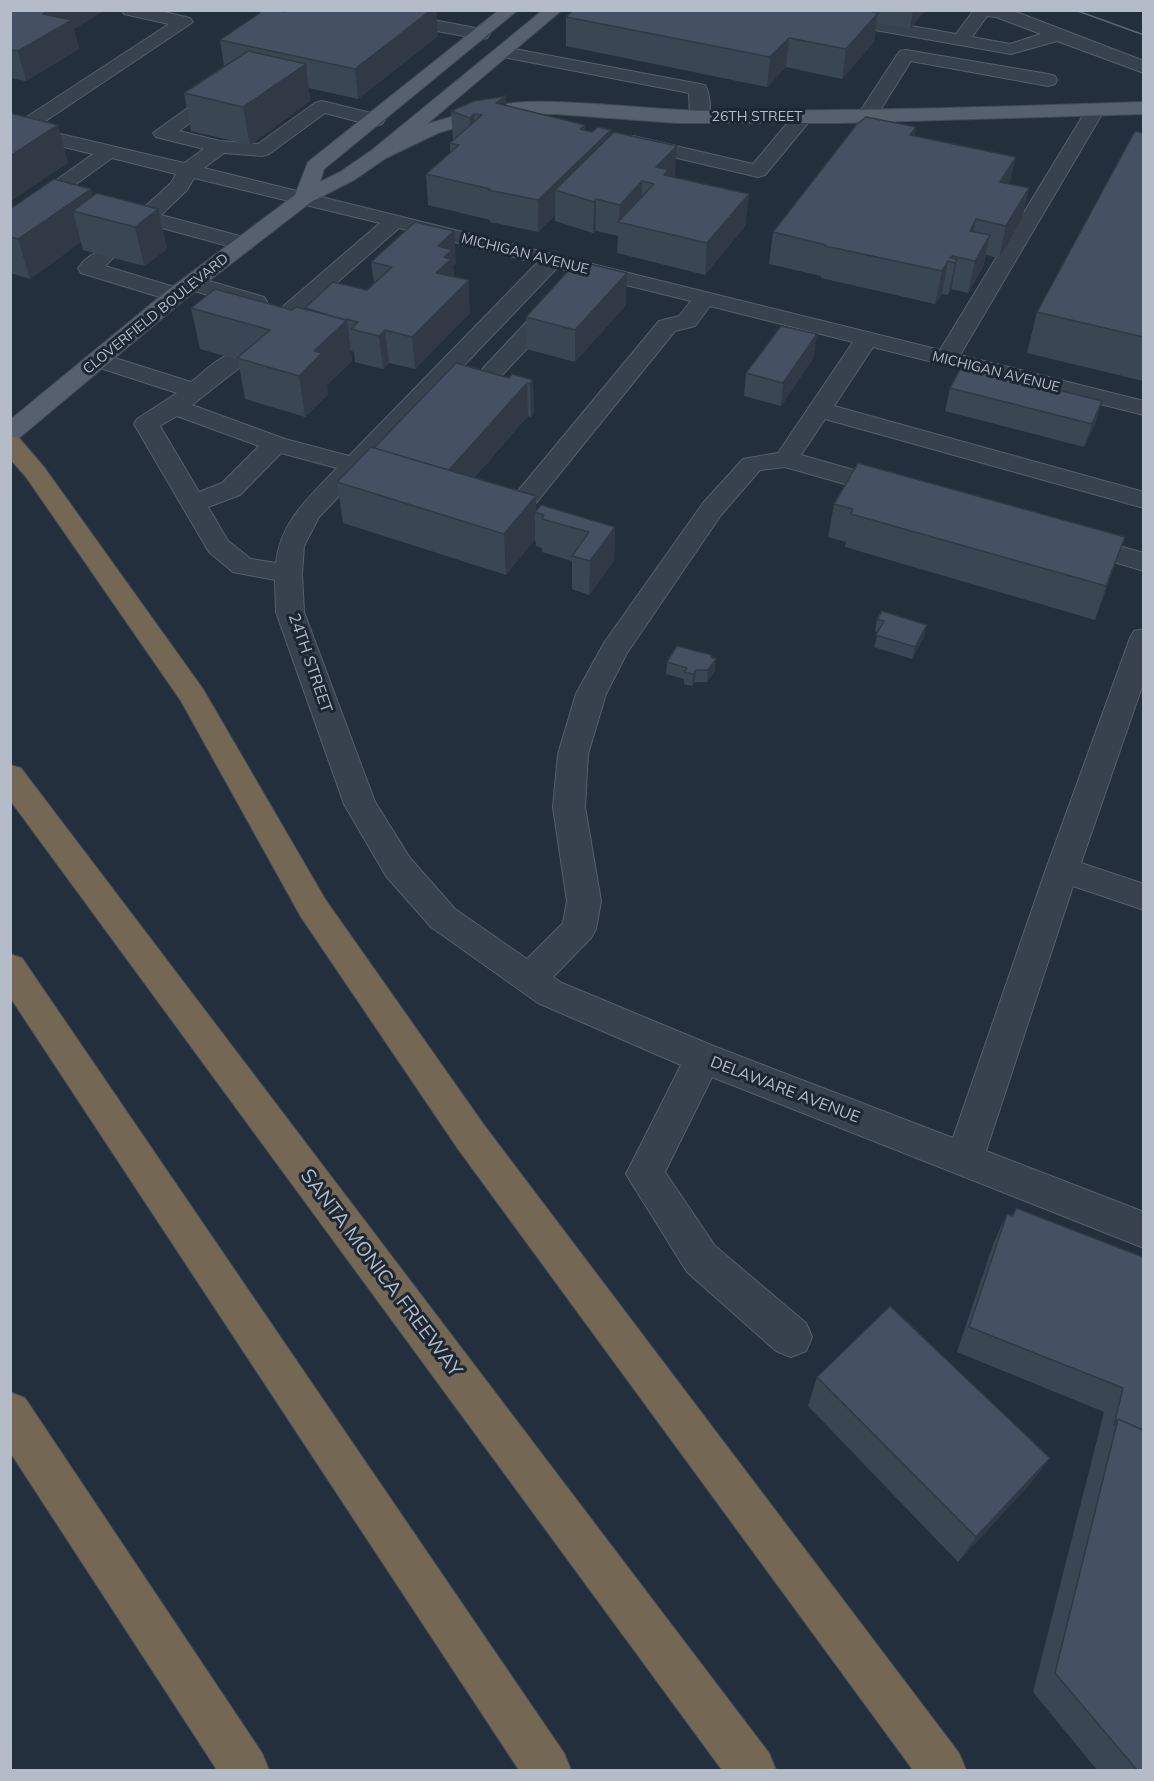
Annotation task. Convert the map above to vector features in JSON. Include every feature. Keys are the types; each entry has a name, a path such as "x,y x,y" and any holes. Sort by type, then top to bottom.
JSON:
{"highway":[{"path":"10,443 35,472 193,696 313,908 471,1137 942,1770"},
{"name":"SANTA MONICA FREEWAY","path":"10,776 752,1770"},
{"path":"10,968 547,1770"},
{"path":"10,1413 245,1770"}],"main road":[{"path":"304,198 315,166 510,10"},
{"name":"CLOVERFIELD BOULEVARD","path":"10,433 184,289 304,198 347,176 379,154 554,10"},
{"name":"26TH STREET","path":"379,154 431,129 488,112 523,108 700,117 867,116 1143,108"}],"street":[{"path":"15,129 184,22 130,10"},
{"path":"348,10 481,34"},
{"path":"790,10 1011,49 1058,35"},
{"path":"960,40 982,11 999,12 1143,68"},
{"path":"504,52 698,89 700,117"},
{"path":"867,116 906,55 1048,80"},
{"path":"240,79 163,133 220,147 262,150 322,107 375,120"},
{"path":"307,94 318,96 322,107"},
{"path":"946,359 1096,109"},
{"path":"619,138 758,171 803,117"},
{"name":"MICHIGAN AVENUE","path":"15,129 304,198 1143,408"},
{"path":"125,237 180,186 188,170 220,147"},
{"path":"10,223 110,151"},
{"path":"147,217 243,244"},
{"path":"259,339 395,221"},
{"path":"104,256 89,268 290,312"},
{"name":"24TH STREET","path":"443,918 398,867 360,804 290,612 288,574 291,546 308,513 551,261"},
{"path":"481,384 588,270"},
{"path":"522,502 667,326 687,321 704,299"},
{"path":"475,340 513,350"},
{"path":"786,459 866,340"},
{"path":"236,359 184,399 146,424 218,546 243,566 288,574"},
{"path":"99,360 276,444 355,465"},
{"path":"819,409 847,419 1143,500"},
{"path":"193,503 231,489 276,444"},
{"path":"530,978 579,929 584,901 569,807 573,754 591,694 614,650 712,509 752,464 786,459 920,497"},
{"path":"1054,536 1143,562"},
{"path":"964,1160 1062,869 1130,719 1143,638"},
{"path":"1062,869 1143,897"},
{"name":"DELAWARE AVENUE","path":"443,918 550,993 703,1058 1143,1230"},
{"path":"703,1058 645,1174 701,1259 791,1337"}],"building":[{"path":"10,10 48,10 43,14 72,20 18,51 10,50"},
{"path":"264,10 285,12 287,10 431,10 355,69 220,40"},
{"path":"574,10 865,10 878,13 846,49 789,38 770,57 566,17"},
{"path":"248,51 306,64 243,107 184,93"},
{"path":"506,96 496,103 585,125 580,129 592,132 598,127 611,130 538,200 426,174 459,145 450,143 482,115 474,114 470,118 451,111 474,101"},
{"path":"10,113 58,125 10,156"},
{"path":"866,117 916,127 910,135 1016,157 1000,182 1029,188 1006,226 976,219 970,231 990,235 975,261 952,256 950,258 957,259 955,263 948,261 942,271 825,246 773,232 857,124"},
{"path":"1135,131 1143,133 1143,337 1037,312"},
{"path":"614,132 677,146 656,167 668,170 664,175 749,194 707,243 618,222 654,184 642,181 620,205 596,199 594,202 555,190"},
{"path":"54,179 91,189 18,239 10,237 10,209"},
{"path":"97,193 158,209 135,227 73,211"},
{"path":"415,222 454,231 438,246 452,250 444,257 451,259 436,273 469,280 412,337 385,330 379,336 351,329 358,322 305,308 333,282 367,290 392,267 371,262"},
{"path":"577,261 627,273 575,330 526,317"},
{"path":"215,289 292,310 296,307 347,320 314,351 322,353 299,376 237,358 270,330 191,308"},
{"path":"781,326 817,334 783,383 746,373"},
{"path":"456,363 509,378 512,374 533,380 530,384 527,383 449,470 374,448"},
{"path":"962,366 1102,401 1092,424 950,388"},
{"path":"371,447 536,496 504,534 337,482"},
{"path":"858,463 1125,537 1106,586 851,514 853,509 834,504"},
{"path":"541,505 615,527 590,561 572,556 589,532 542,519 544,515 535,512"},
{"path":"882,611 927,625 915,647 876,635 884,621 877,619"},
{"path":"677,646 712,655 711,657 716,659 708,670 696,670 693,674 684,672 687,668 667,662"},
{"path":"1016,1208 1143,1257 1143,1430 1118,1419 1114,1425 1123,1388 969,1327 1007,1214 1013,1216"},
{"path":"890,1306 1050,1458 976,1537 817,1377"},
{"path":"1118,1419 1143,1430 1143,1770 1137,1770 1055,1673"}],"tram line":[{"path":"1075,10 1144,35"}]}
